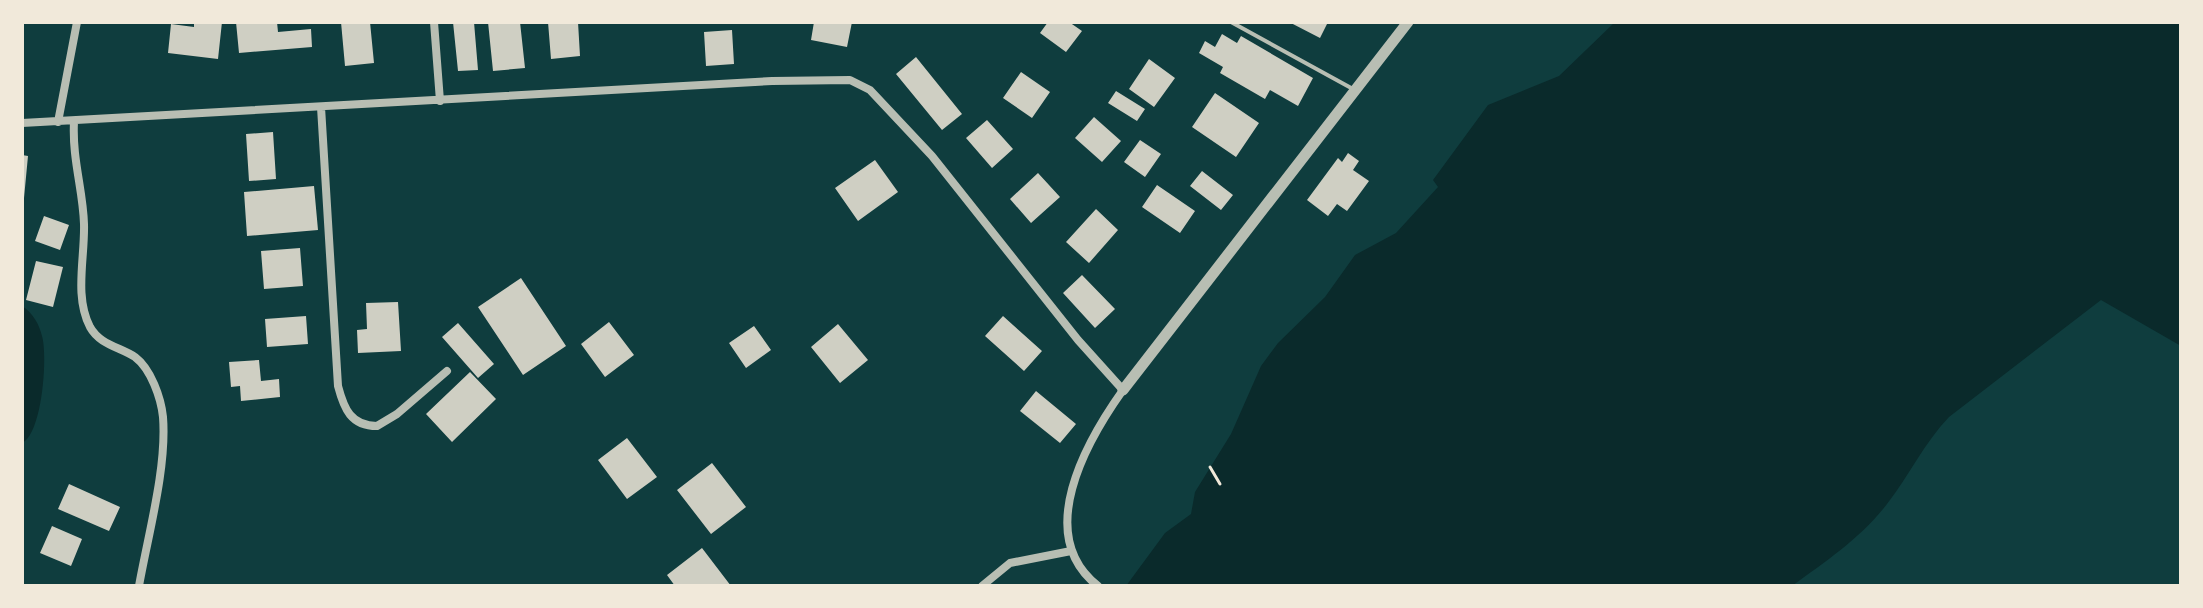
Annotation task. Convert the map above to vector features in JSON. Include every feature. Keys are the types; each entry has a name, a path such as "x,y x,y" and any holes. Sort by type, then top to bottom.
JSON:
{"street":[{"path":"58,122 77,22"},
{"path":"434,22 440,101"},
{"path":"1098,586 1083,575 1071,551 1070,501 1077,470 1099,424 1408,22"},
{"path":"22,123 772,81 850,80 870,90 932,156 1078,340 1123,390"},
{"path":"321,107 338,386 344,408 355,421 377,426 397,414 447,371"},
{"path":"74,122 73,147 84,222 81,295 91,329 114,349 135,358 152,379 163,416 162,453 139,586"},
{"path":"982,586 1010,563 1071,551"}],"lane":[{"path":"1231,22 1355,90"}],"path":[{"path":"1210,467 1220,484"}],"water":[{"path":"1615,22 2181,22 2181,346 2101,300 1949,417 1866,528 1792,586 1126,586 1165,533 1191,514 1195,492 1231,434 1261,366 1278,343 1325,297 1355,255 1396,233 1438,187 1433,180 1488,105 1559,76"},
{"path":"22,306 39,327 44,360 39,411 29,437 22,443"}],"building":[{"path":"194,22 222,22 218,59 168,53 171,24 194,27"},
{"path":"236,22 277,22 278,32 311,29 312,47 239,53"},
{"path":"341,22 370,22 374,63 345,66"},
{"path":"453,22 474,22 478,70 458,71"},
{"path":"488,22 520,22 525,68 493,71"},
{"path":"548,22 578,22 580,56 551,59"},
{"path":"814,22 852,22 847,47 811,40"},
{"path":"1048,22 1069,22 1082,31 1066,52 1040,33"},
{"path":"1289,22 1328,22 1320,38"},
{"path":"732,30 734,64 706,66 704,32"},
{"path":"1222,34 1237,43 1241,36 1313,78 1298,106 1270,90 1265,99 1220,73 1223,67 1199,53 1205,41 1215,47"},
{"path":"916,57 962,114 942,130 896,74"},
{"path":"1149,59 1175,78 1154,107 1129,89"},
{"path":"1021,72 1050,92 1032,118 1003,98"},
{"path":"1116,91 1145,109 1137,121 1108,103"},
{"path":"1215,93 1259,123 1236,157 1192,127"},
{"path":"1094,117 1121,141 1102,162 1075,138"},
{"path":"987,120 1013,149 992,168 966,138"},
{"path":"273,132 276,179 249,181 246,134"},
{"path":"1140,140 1161,154 1145,177 1124,162"},
{"path":"1348,153 1359,161 1353,170 1369,181 1347,211 1337,204 1328,216 1307,200 1338,158 1342,162"},
{"path":"22,155 28,156 24,198 22,198"},
{"path":"875,160 898,192 858,221 835,188"},
{"path":"1202,171 1233,195 1221,210 1190,186"},
{"path":"1038,173 1060,197 1031,223 1010,199"},
{"path":"1157,185 1195,211 1180,233 1142,207"},
{"path":"314,186 318,230 247,236 244,192"},
{"path":"1096,209 1118,230 1089,263 1066,242"},
{"path":"44,216 69,225 60,250 35,241"},
{"path":"300,248 303,286 264,289 261,251"},
{"path":"36,261 63,267 53,307 26,300"},
{"path":"1082,275 1115,309 1095,328 1063,293"},
{"path":"521,278 566,346 523,375 478,307"},
{"path":"398,302 401,351 358,353 357,330 367,329 366,303"},
{"path":"306,316 308,344 267,347 265,319"},
{"path":"1003,316 1042,351 1024,371 985,336"},
{"path":"609,322 634,355 605,377 581,344"},
{"path":"458,323 494,364 478,378 442,337"},
{"path":"838,324 868,360 840,383 811,347"},
{"path":"754,326 771,350 746,368 729,343"},
{"path":"259,360 261,381 279,379 280,397 241,401 240,386 231,387 229,362"},
{"path":"470,372 496,399 452,442 426,414"},
{"path":"1036,391 1076,424 1060,443 1020,411"},
{"path":"627,438 657,477 627,499 598,460"},
{"path":"712,463 746,507 711,534 677,490"},
{"path":"69,484 120,507 109,531 58,509"},
{"path":"52,526 82,539 71,566 40,553"},
{"path":"702,548 731,586 675,586 667,575"}]}
